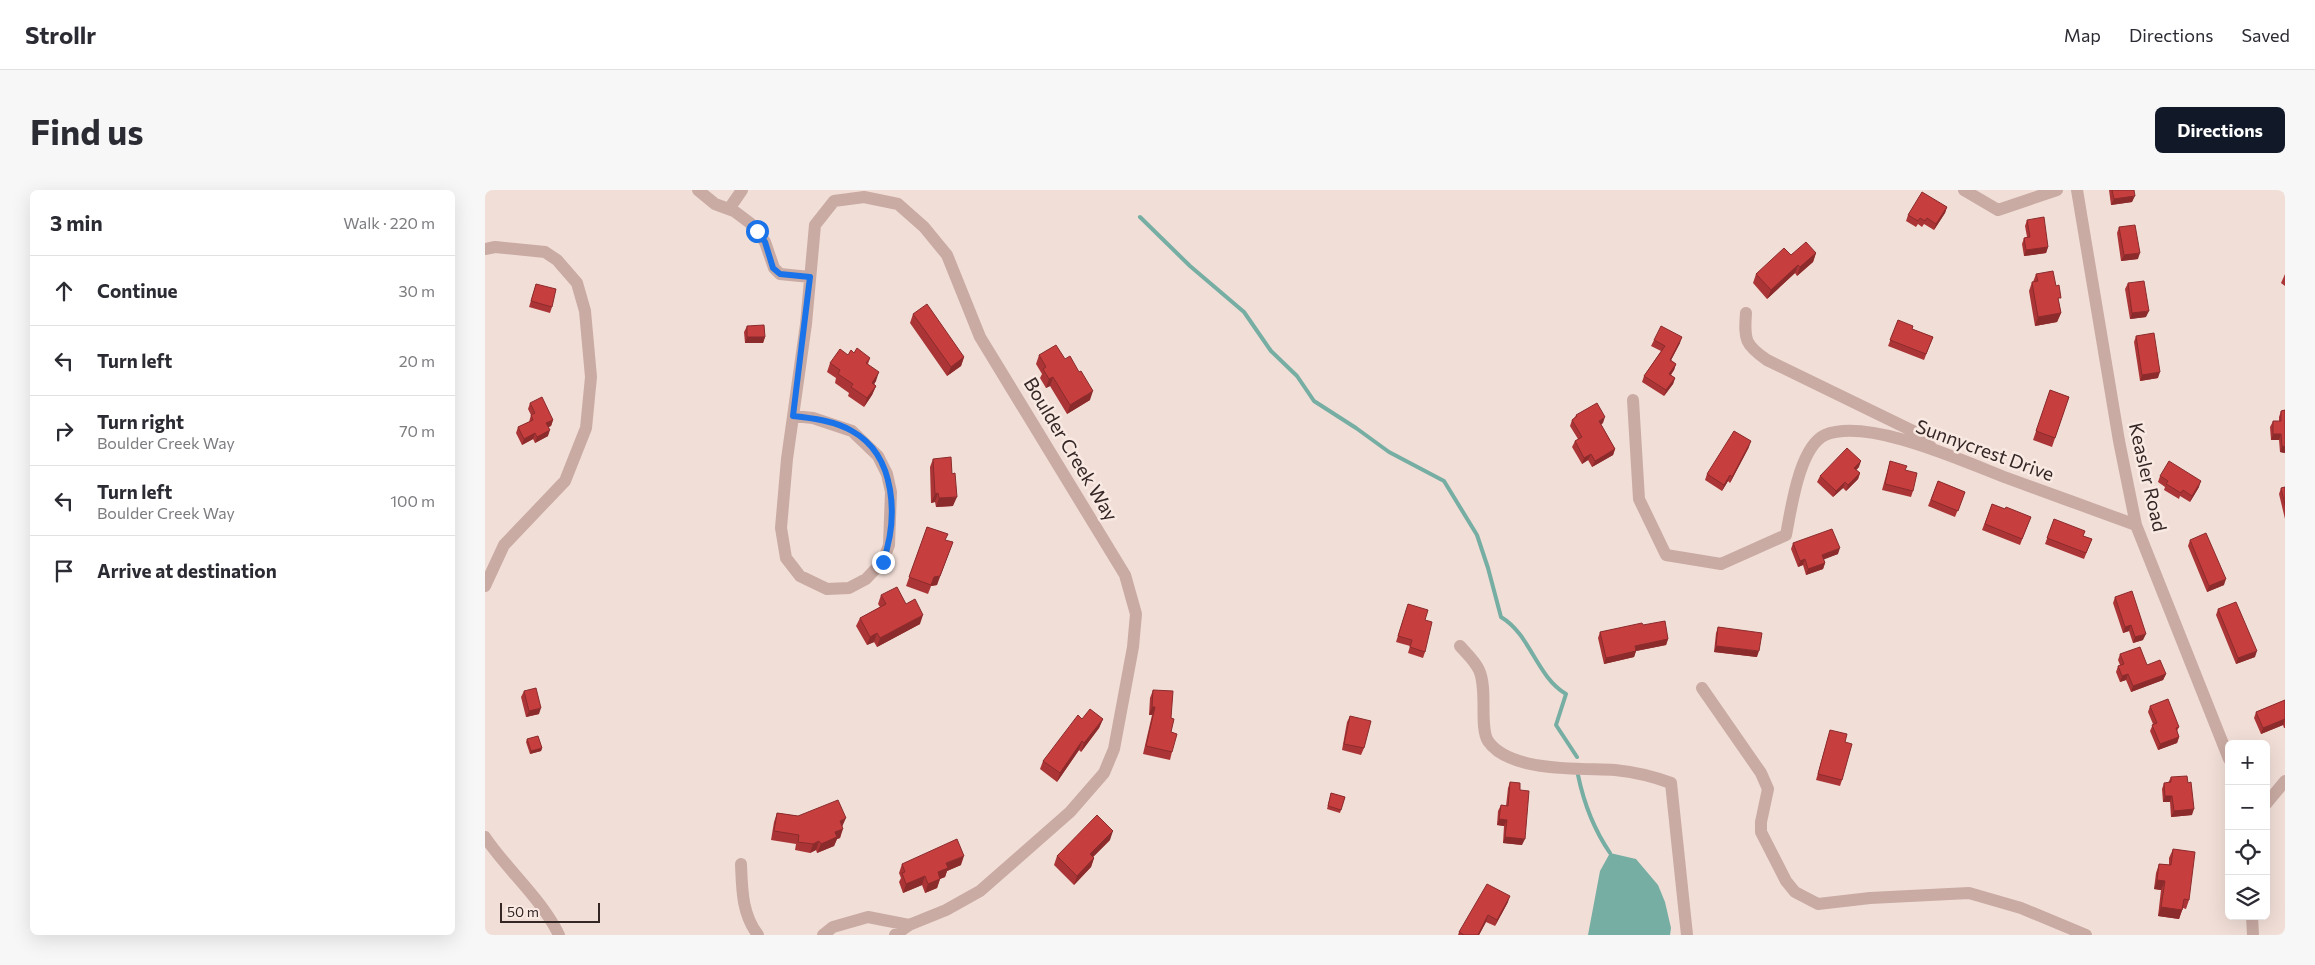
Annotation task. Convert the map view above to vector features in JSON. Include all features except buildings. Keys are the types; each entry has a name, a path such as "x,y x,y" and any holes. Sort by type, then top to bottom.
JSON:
{"street":[{"path":"698,190 715,204 729,209 750,223 765,242 773,268 780,274 810,277"},
{"path":"729,209 742,190"},
{"path":"1964,190 1997,210 2057,190"},
{"name":"Keasler Road","path":"2077,190 2119,440 2136,525 2225,749"},
{"name":"Boulder Creek Way","path":"793,416 813,418 853,431 879,456 887,474 891,492 889,545 883,562 866,579 849,588 827,589 801,576 786,558 781,528 787,459 815,225 834,201 864,197 898,204 924,227 947,255 980,337 1125,575 1136,614 1133,647 1114,749 1105,773 1070,812 980,891 946,910 909,925 895,935"},
{"path":"485,249 495,247 545,252 557,260 577,283 585,311 591,377 587,428 565,481 504,545 485,586"},
{"path":"1746,313 1747,343 1750,349 1767,360 1917,433 1931,448"},
{"name":"Sunnycrest Drive","path":"1633,400 1639,499 1666,555 1721,564 1786,535 1798,473 1815,444 1825,436 1857,431 1931,448 2136,525"},
{"path":"1460,646 1479,670 1484,695 1485,733 1489,742 1501,752 1531,765 1649,775 1671,783 1687,935"},
{"path":"1702,688 1761,773 1768,789 1761,822 1761,832 1786,881 1795,892 1818,904 1870,898 1969,893 2021,908 2086,935"},
{"path":"2270,799 2285,781"},
{"path":"485,837 499,858 551,919 559,935"},
{"path":"741,864 742,893 749,922 758,935"},
{"path":"823,935 833,927 868,917 909,925"},
{"path":"2252,920 2253,935"}],"water":[{"path":"1610,853 1636,859 1658,885 1665,902 1671,928 1670,935 1588,935 1600,871"}],"waterway":[{"path":"1140,217 1190,266 1244,312 1271,351 1297,376 1314,401 1389,452 1444,481 1477,535 1501,617 1520,634 1547,677 1566,694 1556,725 1577,757"},
{"path":"1578,775 1590,816 1610,853"}],"route":[{"path":"757,231 765,242 773,268 780,274 810,277 806,324 793,416 813,418 853,431 879,456 887,474 891,492 891,512 889,545 883,562"}]}
